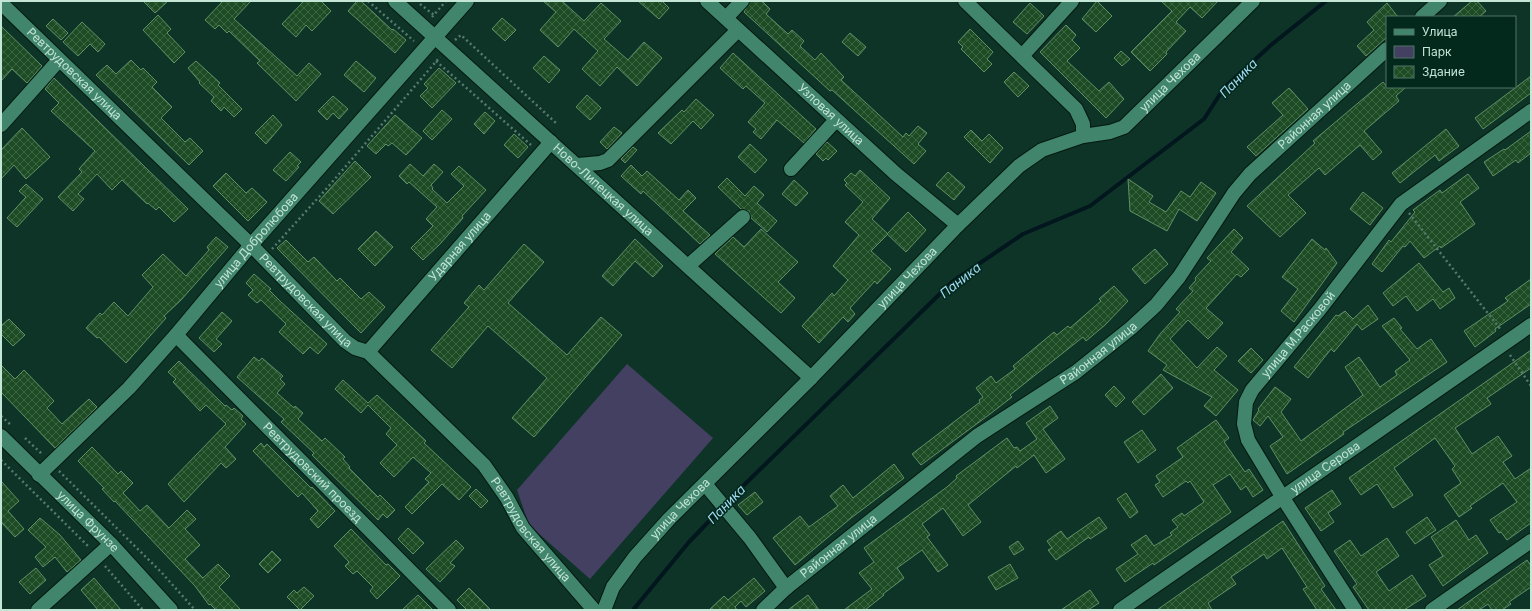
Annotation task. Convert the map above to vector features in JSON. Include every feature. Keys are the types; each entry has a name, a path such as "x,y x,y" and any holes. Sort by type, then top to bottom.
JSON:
{"street":[{"name":"Ново-Липецкая улица","path":"395,1 436,36 811,378"},
{"name":"улица Добролюбова","path":"39,475 129,388 176,335 251,245 467,1"},
{"name":"Узловая улица","path":"707,1 896,174 958,225"},
{"path":"726,18 742,1"},
{"path":"965,1 1076,109 1082,120 1083,136"},
{"path":"1022,56 1072,1"},
{"name":"улица Чехова","path":"604,610 613,587 635,557 669,519 811,378 958,225 1025,162 1042,150 1083,136 1110,132 1124,127 1253,1"},
{"path":"1423,16 1440,1"},
{"name":"Ревтрудовская улица","path":"1,3 251,245 346,342 355,348 368,352 484,465 507,498 523,528 594,610"},
{"path":"578,166 600,163 608,160 738,30"},
{"name":"Районная улица","path":"763,610 786,588 977,436 1076,372 1131,328 1156,305 1179,277 1234,193 1250,174 1386,50"},
{"path":"1,125 59,60"},
{"name":"улица М.Расковой","path":"1355,610 1283,498 1248,440 1244,424 1246,402 1252,390 1320,309 1402,204 1531,111"},
{"path":"791,169 836,120"},
{"name":"Ударная улица","path":"368,352 551,142"},
{"path":"688,266 744,217"},
{"name":"улица Серова","path":"1120,610 1531,325"},
{"name":"Ревтрудовский проезд","path":"176,335 450,610"},
{"name":"улица Фрунзе","path":"1,436 39,475 111,544 171,610"},
{"path":"705,484 750,538 786,588"},
{"path":"1432,610 1531,541"},
{"path":"38,610 102,561 111,544"}],"path":[{"path":"368,1 541,154"},
{"path":"417,1 434,15"},
{"path":"263,258 327,188 461,34 556,123"},
{"path":"1402,204 1506,342 1531,386"},
{"path":"1,416 14,428"},
{"path":"19,433 162,573 194,610"},
{"path":"1,460 102,561 143,610"}],"green space":[{"path":"627,364 713,438 590,579 529,525 517,490"}],"building":[{"path":"143,1 168,1 155,13"},
{"path":"223,1 251,1 234,19 297,76 309,63 321,74 296,101 257,63 260,61 229,31 227,33 219,25 215,29 205,20"},
{"path":"304,1 321,1 331,11 312,31 306,25 296,37 282,24"},
{"path":"357,1 361,1 392,30 393,29 406,40 395,53 348,11"},
{"path":"543,1 562,1 584,21 601,3 621,21 604,39 628,60 644,42 662,58 637,86 617,67 600,86 582,69 598,51 574,29 558,47 540,30 556,12"},
{"path":"638,1 662,1 669,8 659,19"},
{"path":"750,1 762,1 770,9 766,14 788,34 792,30 804,41 800,46 815,60 821,53 844,77 841,80 903,137 906,133 909,136 918,126 927,133 918,144 926,151 914,164 832,90 830,91 744,12"},
{"path":"1097,1 1112,16 1096,32 1082,19"},
{"path":"1161,1 1218,1 1202,18 1190,7 1176,22 1186,31 1166,52 1167,54 1150,71 1131,52 1172,11"},
{"path":"1472,1 1477,1 1486,11 1480,16 1454,16"},
{"path":"1030,3 1044,16 1027,34 1013,22"},
{"path":"1387,3 1397,16 1386,16 1386,38 1366,56 1357,46 1374,30 1367,22"},
{"path":"158,15 171,29 167,33 185,52 174,63 143,30"},
{"path":"502,18 516,30 505,41 492,29"},
{"path":"53,19 68,33 61,40 46,26"},
{"path":"82,22 105,44 98,52 90,44 78,56 63,42"},
{"path":"1066,25 1076,35 1072,40 1080,48 1067,61 1099,91 1109,82 1124,99 1106,118 1040,52"},
{"path":"1,26 42,66 27,83 12,69 1,81"},
{"path":"970,29 993,52 987,59 992,64 984,72 961,49 963,47 958,42"},
{"path":"850,33 866,47 858,56 842,42"},
{"path":"1121,51 1130,59 1122,66 1114,58"},
{"path":"733,53 816,129 804,143 777,120 761,139 753,132 756,129 748,122 765,103 746,86 743,89 720,68"},
{"path":"544,56 560,70 549,83 533,68"},
{"path":"131,60 141,70 143,68 157,82 152,87 172,107 161,118 185,142 190,138 203,151 189,165 96,75 107,65 116,74"},
{"path":"196,61 220,83 218,85 242,109 234,117 224,107 221,111 211,101 214,97 199,83 200,82 188,68"},
{"path":"356,61 376,78 364,92 344,75"},
{"path":"439,68 456,83 432,108 420,96 428,88 424,84"},
{"path":"1014,72 1029,86 1018,97 1004,82"},
{"path":"1531,76 1531,93 1483,129 1475,118"},
{"path":"54,78 188,209 174,222 159,207 156,210 148,203 147,204 122,180 112,190 97,174 78,194 84,199 73,211 58,197 82,172 79,169 95,151 51,111 59,103 45,89"},
{"path":"1383,82 1386,88 1405,88 1396,96 1399,101 1364,131 1382,152 1373,160 1360,145 1325,175 1319,168 1288,195 1306,213 1280,237 1247,206 1315,143 1313,141"},
{"path":"1289,88 1308,109 1256,156 1247,147 1283,115 1272,103"},
{"path":"587,95 601,108 590,120 576,107"},
{"path":"333,96 348,109 339,119 333,113 327,120 318,111"},
{"path":"696,99 714,115 701,129 693,121 671,144 658,133 682,110 684,112"},
{"path":"442,110 452,119 432,140 423,131"},
{"path":"485,112 495,121 484,134 474,124"},
{"path":"273,115 282,125 266,144 255,133"},
{"path":"395,115 422,138 406,155 392,143 388,146 386,144 376,154 367,146"},
{"path":"614,127 622,133 607,149 600,142"},
{"path":"22,128 50,157 26,179 14,165 1,179 1,150"},
{"path":"1446,129 1459,146 1439,161 1435,155 1400,183 1392,173"},
{"path":"971,130 982,141 989,134 1003,148 990,163 964,137"},
{"path":"1531,131 1531,153 1518,163 1516,160 1493,176 1484,162 1504,149 1505,150"},
{"path":"514,134 528,147 518,158 504,145"},
{"path":"827,142 837,151 828,160 826,158 823,161 816,154"},
{"path":"750,144 767,160 755,173 738,157"},
{"path":"633,147 637,150 625,163 621,159"},
{"path":"290,152 301,162 297,166 299,167 286,181 273,170"},
{"path":"355,161 371,177 333,214 319,201"},
{"path":"410,164 423,176 434,164 443,172 431,185 433,188 432,189 447,203 464,186 451,174 459,166 486,190 462,216 463,218 440,244 423,260 411,248 433,226 426,219 437,207 409,182 407,184 399,176"},
{"path":"631,165 642,176 647,171 679,200 688,190 696,198 683,211 710,235 700,244 643,191 641,194 621,176"},
{"path":"860,170 890,198 872,219 888,234 871,251 891,269 877,284 875,281 850,308 855,314 848,322 843,317 819,343 802,326 832,293 834,296 848,280 833,266 859,235 845,222 863,202 845,185 847,183 844,180 851,173 855,176"},
{"path":"948,172 965,187 954,200 936,185"},
{"path":"226,173 246,193 252,188 267,202 248,221 213,186"},
{"path":"1468,174 1479,188 1460,202 1475,224 1424,258 1410,241 1405,247 1403,246 1382,272 1372,264 1389,240 1391,242 1415,212 1413,210 1440,190 1442,193"},
{"path":"727,178 745,196 754,186 764,195 757,203 777,221 767,232 751,218 749,211 741,209 718,187"},
{"path":"1128,179 1153,196 1149,202 1166,212 1181,191 1190,197 1201,182 1216,193 1197,221 1179,209 1167,231 1130,211"},
{"path":"794,180 808,193 796,206 782,194"},
{"path":"26,184 43,199 17,227 7,218 26,197 19,191"},
{"path":"1363,192 1383,208 1370,225 1350,209"},
{"path":"908,212 926,230 906,252 887,234"},
{"path":"761,229 798,262 778,282 795,298 781,313 715,254 733,237 744,247"},
{"path":"1234,229 1243,238 1231,252 1249,269 1241,277 1237,274 1206,308 1223,323 1208,339 1188,320 1170,339 1197,368 1217,347 1227,356 1214,370 1238,390 1216,416 1204,406 1212,397 1163,370 1167,365 1148,351 1160,334 1180,312 1176,309 1193,291 1189,288 1196,280 1195,278 1211,261 1207,258"},
{"path":"376,231 393,247 375,266 358,249"},
{"path":"216,237 228,247 181,300 164,316 166,318 126,363 99,337 97,338 86,328 100,313 102,315 114,302 128,316 153,287 142,275 163,254 186,276 209,250 207,247"},
{"path":"635,239 663,266 653,277 635,261 613,286 602,276"},
{"path":"1312,239 1325,250 1326,248 1337,263 1294,322 1281,311 1298,289 1282,277"},
{"path":"286,240 308,262 314,257 337,281 340,278 361,299 369,292 385,307 361,333 277,248"},
{"path":"524,244 544,262 508,303 567,355 601,317 622,335 534,437 512,418 547,378 488,326 452,368 431,350 469,307 464,303 479,285 484,290"},
{"path":"1155,249 1168,264 1145,284 1132,269"},
{"path":"1419,263 1443,292 1449,288 1455,298 1440,309 1433,299 1417,311 1406,296 1393,306 1383,293"},
{"path":"254,274 271,289 269,290 280,301 327,344 318,354 310,347 303,354 279,332 286,324 261,300 257,303 248,295 253,290 246,283"},
{"path":"1531,279 1531,304 1495,329 1496,331 1475,347 1464,331 1508,301 1505,298"},
{"path":"1114,286 1128,301 1105,325 1086,341 1083,337 1010,395 1012,397 921,465 912,454 980,402 979,400 983,397 976,388 991,376 996,383 1015,369 1013,366 1054,332 1057,335 1068,326 1070,328 1101,301 1099,299"},
{"path":"1368,305 1378,319 1362,330 1357,324 1334,352 1331,349 1308,378 1294,367 1336,315 1338,316 1345,311 1353,319"},
{"path":"222,312 232,321 216,339 222,344 214,352 199,338"},
{"path":"1394,318 1402,328 1400,329 1417,349 1431,339 1447,362 1343,432 1344,434 1287,474 1270,446 1283,437 1268,416 1260,426 1253,420 1259,410 1258,409 1275,387 1291,399 1281,412 1301,441 1363,395 1345,367 1359,357 1380,387 1397,375 1395,371 1410,360 1382,326"},
{"path":"9,319 25,335 13,346 1,334 1,326"},
{"path":"1251,348 1263,360 1251,373 1238,361"},
{"path":"1531,350 1531,368 1487,398 1491,404 1455,428 1472,454 1498,436 1512,456 1503,462 1515,479 1531,468 1531,523 1507,540 1501,532 1499,533 1490,520 1517,502 1503,483 1470,506 1472,508 1459,517 1444,495 1461,483 1452,469 1455,466 1435,438 1394,468 1413,495 1393,508 1377,484 1361,495 1349,478"},
{"path":"254,357 259,361 262,358 283,376 280,379 285,384 277,393 294,408 295,406 303,413 298,419 322,441 325,438 345,457 343,459 350,467 349,468 378,497 380,495 395,510 387,518 383,514 378,520 312,455 314,453 281,422 284,419 237,377"},
{"path":"179,361 225,406 226,405 232,410 234,408 243,416 241,419 246,424 225,447 236,459 226,468 221,463 184,502 168,484 226,424 206,405 200,411 173,382 176,379 168,372"},
{"path":"1,365 15,379 24,370 54,401 47,408 62,424 89,399 97,407 55,448 1,392"},
{"path":"1161,374 1173,388 1144,415 1132,402"},
{"path":"343,380 368,403 377,395 426,441 424,443 471,487 459,500 442,484 412,514 405,507 429,482 425,479 431,473 413,457 394,477 380,463 397,445 386,434 391,428 368,405 361,413 335,389"},
{"path":"1114,386 1125,398 1116,407 1105,395"},
{"path":"1050,406 1058,418 1043,429 1065,459 1046,473 1034,455 1017,468 1016,466 968,505 981,522 963,536 943,508 922,524 930,535 927,537 948,565 938,572 922,550 897,568 904,578 865,610 844,610 872,589 859,573 874,562 864,548 947,487 957,478 956,476 1007,438 1014,448 1017,447 1020,451 1037,439 1026,423"},
{"path":"1216,420 1229,438 1224,442 1245,472 1249,469 1263,490 1253,497 1246,486 1241,490 1230,474 1213,485 1231,512 1154,565 1153,563 1125,582 1116,569 1138,554 1131,545 1146,535 1154,546 1172,535 1170,533 1178,527 1172,520 1182,513 1184,516 1204,502 1190,481 1188,483 1186,481 1163,497 1155,485 1160,482 1156,476 1183,457 1177,448"},
{"path":"1142,430 1156,450 1138,463 1124,442"},
{"path":"261,443 264,447 267,444 335,511 318,528 310,519 318,511 302,493 298,497 253,451"},
{"path":"92,447 118,474 121,471 133,483 123,493 140,511 147,505 169,528 187,510 196,519 185,529 200,545 185,559 203,578 218,564 230,576 219,587 241,610 216,610 210,604 209,605 195,586 102,489 104,488 78,461"},
{"path":"894,464 904,478 851,518 795,565 773,538 800,516 809,527 838,506 830,496 843,485 853,498"},
{"path":"1,481 19,501 8,511 24,529 15,537 1,522"},
{"path":"476,489 488,501 481,508 469,496"},
{"path":"1332,490 1341,504 1328,513 1334,522 1321,531 1305,508"},
{"path":"755,492 763,502 747,515 738,505"},
{"path":"1126,493 1138,512 1130,518 1117,499"},
{"path":"1099,517 1107,528 1090,539 1089,537 1056,560 1048,550 1052,548 1047,541 1061,531 1067,539"},
{"path":"1427,517 1436,530 1415,544 1406,532"},
{"path":"40,518 60,535 81,560 67,572 55,557 43,567 35,557 46,547 28,530"},
{"path":"1456,520 1469,540 1476,535 1488,553 1443,586 1429,565 1443,556 1431,537"},
{"path":"1283,521 1325,586 1321,589 1336,610 1317,610 1303,589 1307,587 1282,548 1267,559 1264,554 1231,577 1236,584 1208,603 1212,610 1157,610"},
{"path":"408,528 424,543 413,554 398,539"},
{"path":"351,529 386,565 388,564 400,576 377,599 370,591 373,587 357,571 353,574 345,566 349,562 334,546"},
{"path":"1387,538 1399,556 1376,572 1389,591 1412,575 1426,596 1404,610 1369,610 1353,587 1357,584 1334,551 1350,540 1361,556"},
{"path":"456,540 464,548 450,563 455,566 440,582 426,569"},
{"path":"1018,541 1024,549 1014,555 1009,547"},
{"path":"272,551 281,560 268,573 259,564"},
{"path":"1527,560 1531,566 1531,587 1509,602 1511,604 1502,610 1492,610 1488,604 1479,610 1457,610"},
{"path":"1010,564 1018,578 996,590 988,577"},
{"path":"36,568 46,580 30,594 19,582"},
{"path":"94,578 121,610 98,610 81,590"},
{"path":"754,578 765,591 746,607 741,601 735,607 737,610 709,610 724,596 728,600"},
{"path":"304,587 314,596 300,610 287,597 294,590 297,593"},
{"path":"469,588 491,610 467,610 457,600"},
{"path":"1090,590 1099,603 1088,610 1061,610"},
{"path":"418,595 433,610 402,610"},
{"path":"808,595 819,610 788,610"}],"waterway":[{"name":"Паника","path":"633,610 689,542 743,486 952,282 1023,234 1090,206 1204,119 1224,88 1271,45 1326,1"}]}
